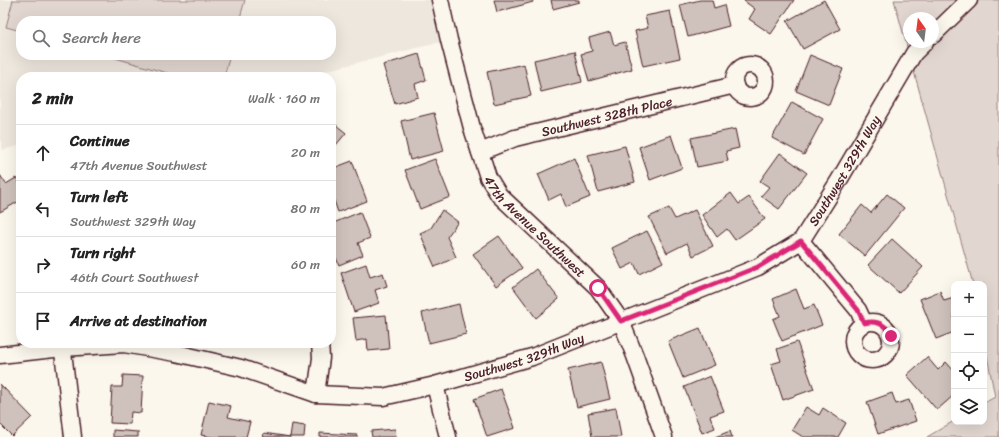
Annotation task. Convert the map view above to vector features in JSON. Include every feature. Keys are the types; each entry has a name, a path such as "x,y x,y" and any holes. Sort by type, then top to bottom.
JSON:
{"street":[{"name":"47th Avenue Southwest","path":"440,0 465,104 488,177 499,195 598,288 621,321 664,437"},
{"path":"939,29 969,0"},
{"name":"Southwest 329th Way","path":"149,348 241,368 316,394 383,397 435,385 532,357 758,267 801,241 838,182 914,53 919,48"},
{"name":"Southwest 328th Place","path":"480,152 515,138 735,85"},
{"path":"801,241 858,310 864,323"},
{"name":"Southwest 329th Way","path":"0,355 43,348"},
{"path":"62,348 73,437"},
{"path":"316,394 321,358 320,348"},
{"path":"435,385 448,437"}],"shaded area":[{"path":"0,0 440,0 449,40 320,72 16,72 16,146 3,150 0,139"},
{"path":"13,0 245,0 240,16 16,16 16,30 6,27"},
{"path":"894,0 999,0 999,437 927,437 951,423 951,425 987,425 987,401 995,397 987,356 987,281 972,281 907,48 939,48 939,12 903,12 903,32"},
{"path":"122,60 229,60 225,72 164,72"}],"building":[{"path":"494,0 532,0 533,2 497,12"},
{"path":"551,0 579,0 579,2 553,9"},
{"path":"700,0 712,0 714,8 724,5 729,26 688,37 680,5"},
{"path":"794,0 771,34 749,19 755,9 744,1"},
{"path":"824,0 840,29 803,49 787,21"},
{"path":"670,11 680,58 643,66 635,31 648,28 645,16"},
{"path":"610,32 614,45 625,42 632,69 589,81 581,54 592,51 589,38"},
{"path":"575,51 582,82 541,92 534,60"},
{"path":"419,54 426,80 415,84 418,97 395,104 383,65"},
{"path":"810,55 843,69 829,105 796,91"},
{"path":"524,64 531,96 494,104 487,72"},
{"path":"792,102 823,119 804,155 772,138"},
{"path":"434,113 444,151 410,160 401,121"},
{"path":"336,125 346,133 336,145"},
{"path":"735,129 739,148 726,151 728,161 697,167 691,138"},
{"path":"671,135 682,168 650,180 639,147"},
{"path":"625,146 635,182 598,192 588,155"},
{"path":"780,153 807,173 779,209 761,196 769,187 760,181"},
{"path":"574,158 590,197 566,207 561,194 549,200 538,174"},
{"path":"435,159 450,197 420,209 405,170"},
{"path":"352,161 367,201 338,212 336,206 336,167"},
{"path":"0,175 6,184 16,178 16,203 0,212"},
{"path":"731,193 739,204 749,197 765,219 735,240 727,229 717,237 702,215"},
{"path":"887,194 904,208 865,256 839,234 862,205 871,213"},
{"path":"669,208 675,219 695,210 713,246 693,256 687,243 667,253 649,217"},
{"path":"442,210 458,222 447,237 456,257 435,267 420,233 431,228"},
{"path":"360,212 370,238 358,243 363,255 339,265 336,258 336,222"},
{"path":"647,231 663,262 639,274 634,263 622,269 612,248"},
{"path":"499,236 522,268 496,286 473,254"},
{"path":"892,239 923,267 899,293 868,265"},
{"path":"366,264 370,277 383,273 387,286 375,290 379,303 354,312 341,273"},
{"path":"536,269 559,299 536,318 513,287"},
{"path":"796,289 804,309 814,305 822,325 782,341 773,319 780,316 773,299"},
{"path":"940,291 944,301 951,299 951,333 936,339 920,299"},
{"path":"459,304 466,334 429,343 422,313"},
{"path":"386,315 389,349 368,351 367,339 356,341 353,318"},
{"path":"700,328 715,365 683,378 668,341"},
{"path":"797,342 814,389 783,400 771,364 781,361 777,349"},
{"path":"927,357 938,370 946,362 951,368 951,398 937,410 907,375"},
{"path":"601,362 610,399 577,407 568,370"},
{"path":"123,375 143,376 141,413 131,412 130,424 110,423 112,387 122,387"},
{"path":"710,376 724,411 710,416 715,428 702,433 684,387"},
{"path":"0,384 32,417 12,436 0,424"},
{"path":"501,389 515,428 487,437 474,399"},
{"path":"892,393 896,404 909,400 916,421 878,434 867,402"},
{"path":"209,401 231,406 228,417 250,422 246,437 212,437 201,435"},
{"path":"806,407 819,415 823,408 846,423 838,437 803,437 792,430"},
{"path":"616,408 621,437 592,437 588,413"},
{"path":"292,424 305,426 304,437 290,437"},
{"path":"395,429 396,437 372,437 371,431"},
{"path":"113,430 138,432 138,437 113,437"},
{"path":"730,431 732,437 715,437"},
{"path":"264,433 290,437 263,437"},
{"path":"320,433 357,435 357,437 320,437"}],"route":[{"path":"598,288 621,321 758,267 801,241 858,310 864,323 871,321 878,322 884,325 891,336"}]}
